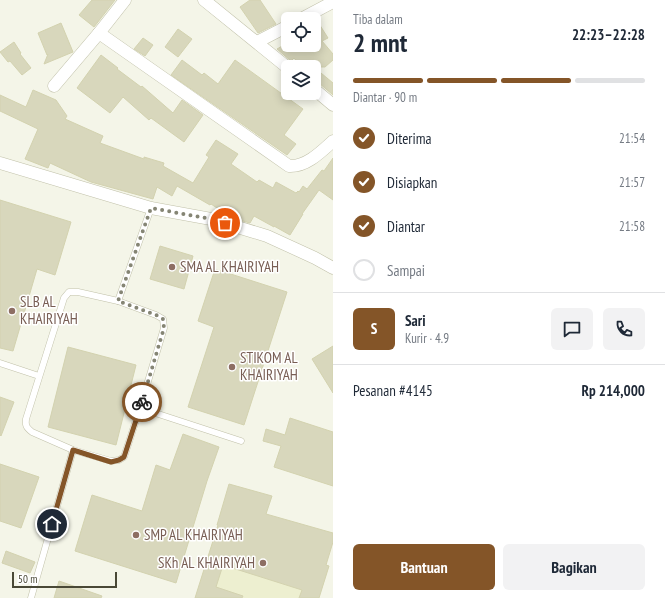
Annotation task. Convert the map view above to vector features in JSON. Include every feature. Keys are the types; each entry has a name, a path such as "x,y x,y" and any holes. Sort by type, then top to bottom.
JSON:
{"street":[{"path":"54,86 125,0"},
{"path":"204,0 281,62"},
{"path":"314,12 333,2"},
{"path":"256,42 281,30"},
{"path":"99,33 289,166 295,167 309,160 333,141"},
{"path":"321,95 333,105"},
{"path":"0,163 151,208 211,219 267,236 333,268"}],"lane":[{"path":"118,301 151,208"},
{"path":"69,292 78,292 118,301 163,319 164,328 140,408 124,457 119,460 111,462 73,450 32,432 27,428 25,424 26,419 39,376 64,298 69,292"},
{"path":"0,363 39,376"},
{"path":"140,408 241,441"},
{"path":"31,598 73,450"}],"shaded area":[{"name":"SKh AL KHAIRIYAH","path":"216,530 329,566 319,598 195,598"}],"building":[{"path":"92,0 115,0 94,27 79,15"},
{"path":"250,0 260,0 276,24 258,33 240,7"},
{"path":"61,23 73,52 44,64 48,54 47,55 38,33"},
{"path":"321,27 328,38 322,41 333,54 333,60 325,67 321,67 321,60 296,60 294,58 290,60 277,49 281,47 281,52 321,52"},
{"path":"178,29 192,39 178,57 165,47"},
{"path":"143,38 153,45 145,56 134,49"},
{"path":"14,42 21,53 20,54 31,68 22,75 0,52"},
{"path":"101,55 118,68 117,69 141,87 142,86 173,113 182,100 203,115 184,142 151,118 149,120 123,97 110,113 77,88"},
{"path":"182,60 202,75 204,73 218,84 235,60 281,93 281,100 291,100 303,109 284,135 296,144 287,155 171,75"},
{"path":"321,73 333,83 333,95 321,85"},
{"path":"33,90 56,100 67,116 65,119 103,136 100,143 144,159 144,157 164,163 163,166 193,183 209,157 206,155 216,140 238,154 231,164 257,182 259,180 273,188 276,182 296,193 298,191 299,192 303,186 307,189 322,170 324,171 333,158 333,200 319,190 302,214 290,235 254,216 250,223 232,218 211,204 210,205 177,186 172,196 157,187 153,199 91,182 50,163 48,168 25,159 38,129 0,111 0,95 26,107"},
{"name":"SLB AL KHAIRIYAH","path":"0,200 71,222 55,275 37,269 13,351 0,348"},
{"name":"SMA AL KHAIRIYAH","path":"160,246 193,256 184,289 150,279"},
{"name":"STIKOM AL KHAIRIYAH","path":"215,269 287,292 244,425 188,407 214,327 198,321"},
{"path":"333,346 333,393 312,359"},
{"path":"68,347 136,365 116,445 48,427"},
{"path":"0,397 14,402 1,436 0,435"},
{"path":"290,418 333,432 333,486 274,467 281,446 263,441 266,429 285,435"},
{"name":"SMP AL KHAIRIYAH","path":"183,434 219,447 176,583 75,551 92,495 142,511 156,465 170,470"},
{"path":"0,464 39,477 21,528 0,521"},
{"path":"229,484 272,496 266,514 333,533 333,542 326,565 329,566 319,598 299,598 302,590 223,565 216,587 243,596 242,598 195,598"},
{"path":"6,551 35,562 30,573 2,563"},
{"path":"59,581 102,596 101,598 54,598"}],"way so far":[{"path":"142,402 164,328 163,319 118,301 151,208 225,223"}],"place":[{"name":"SMA AL KHAIRIYAH","path":"172,267"},
{"name":"SLB AL KHAIRIYAH","path":"12,311"},
{"name":"STIKOM AL KHAIRIYAH","path":"232,367"},
{"name":"SMP AL KHAIRIYAH","path":"136,535"},
{"name":"SKh AL KHAIRIYAH","path":"263,563"}],"route":[{"path":"52,524 73,450 111,462 124,457 142,402"}]}
